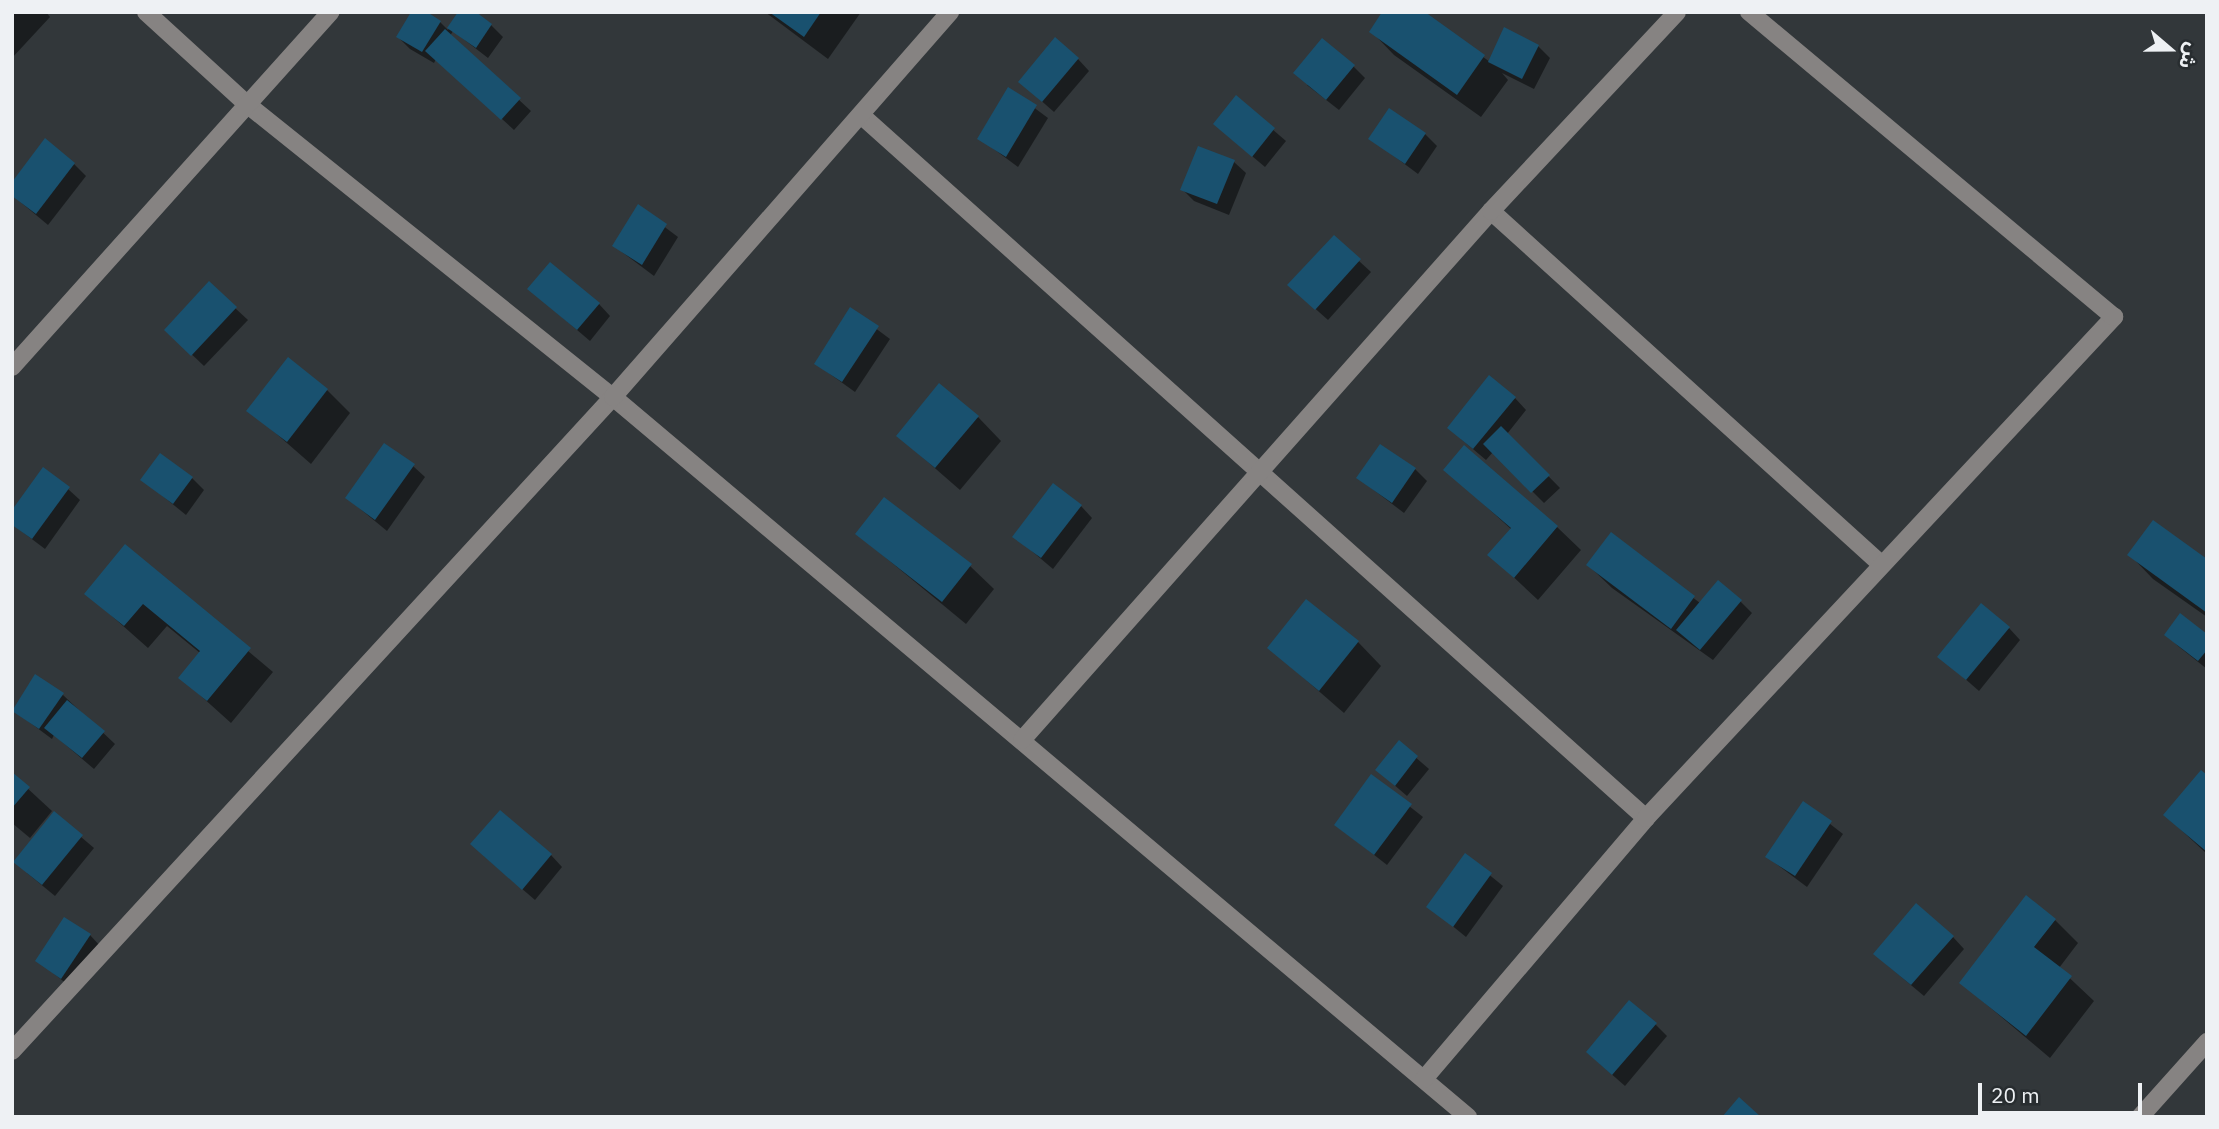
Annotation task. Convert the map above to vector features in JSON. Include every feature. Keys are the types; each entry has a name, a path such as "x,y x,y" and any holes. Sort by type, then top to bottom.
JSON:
{"street":[{"path":"146,12 248,105 613,397 1468,1117"},
{"path":"12,367 330,12"},
{"path":"12,1051 613,397 950,12"},
{"path":"1022,740 1491,211 1677,12"},
{"path":"1424,1079 1646,818 2114,317 1749,12"},
{"path":"861,115 1646,818"},
{"path":"1491,211 1882,565"},
{"path":"2140,1117 2207,1042"}],"building":[{"path":"411,12 427,12 441,21 422,52 396,37"},
{"path":"458,12 476,12 492,24 476,48 447,28"},
{"path":"769,12 821,12 804,37"},
{"path":"1382,12 1425,12 1485,55 1457,95 1369,32"},
{"path":"1504,27 1539,45 1522,79 1488,62"},
{"path":"445,29 521,98 501,120 425,51"},
{"path":"1055,37 1079,58 1042,102 1018,82"},
{"path":"1322,38 1355,65 1326,100 1293,73"},
{"path":"1008,87 1037,105 1006,157 977,139"},
{"path":"1236,95 1275,128 1252,157 1213,124"},
{"path":"1389,108 1426,133 1405,164 1368,139"},
{"path":"45,138 75,163 36,214 12,196 12,182"},
{"path":"1198,146 1235,160 1217,204 1180,190"},
{"path":"638,204 667,224 642,265 612,246"},
{"path":"1334,235 1361,259 1315,310 1287,285"},
{"path":"550,262 600,303 577,330 527,289"},
{"path":"209,281 237,307 191,356 164,330"},
{"path":"850,307 879,326 842,382 814,364"},
{"path":"288,357 328,389 287,442 246,411"},
{"path":"1489,375 1516,397 1473,449 1447,428"},
{"path":"939,383 979,416 935,468 896,436"},
{"path":"1501,426 1550,475 1531,493 1483,444"},
{"path":"384,443 415,464 375,520 345,498"},
{"path":"1380,444 1416,468 1392,503 1356,478"},
{"path":"1464,445 1558,526 1514,578 1487,555 1511,528 1443,470"},
{"path":"160,453 193,477 173,504 140,480"},
{"path":"43,467 70,487 32,539 12,525 12,510"},
{"path":"1053,483 1082,505 1041,558 1012,537"},
{"path":"884,497 972,564 942,602 855,534"},
{"path":"2153,520 2207,559 2207,613 2127,555"},
{"path":"1611,532 1695,596 1671,629 1586,565"},
{"path":"125,544 251,648 207,701 178,678 200,651 143,604 124,626 84,594"},
{"path":"1718,580 1742,600 1700,650 1676,630"},
{"path":"1306,599 1359,641 1319,691 1267,648"},
{"path":"1981,603 2010,627 1966,680 1937,657"},
{"path":"2180,613 2207,634 2207,650 2198,661 2164,635"},
{"path":"35,674 64,693 39,729 12,711"},
{"path":"67,700 105,731 82,758 44,728"},
{"path":"1399,740 1418,756 1395,786 1375,770"},
{"path":"2201,770 2207,775 2207,852 2163,815"},
{"path":"12,772 30,787 12,808"},
{"path":"1371,774 1412,804 1374,855 1334,825"},
{"path":"1803,801 1832,821 1795,876 1765,857"},
{"path":"500,810 552,854 522,890 470,844"},
{"path":"54,811 83,835 42,885 13,862"},
{"path":"1465,853 1492,873 1453,927 1426,907"},
{"path":"2026,895 2056,919 2034,947 2072,976 2026,1036 1959,983"},
{"path":"1916,903 1954,936 1911,985 1873,954"},
{"path":"64,917 91,934 61,979 35,961"},
{"path":"1629,1000 1657,1023 1612,1075 1586,1052"},
{"path":"1739,1097 1761,1117 1722,1117"}]}
